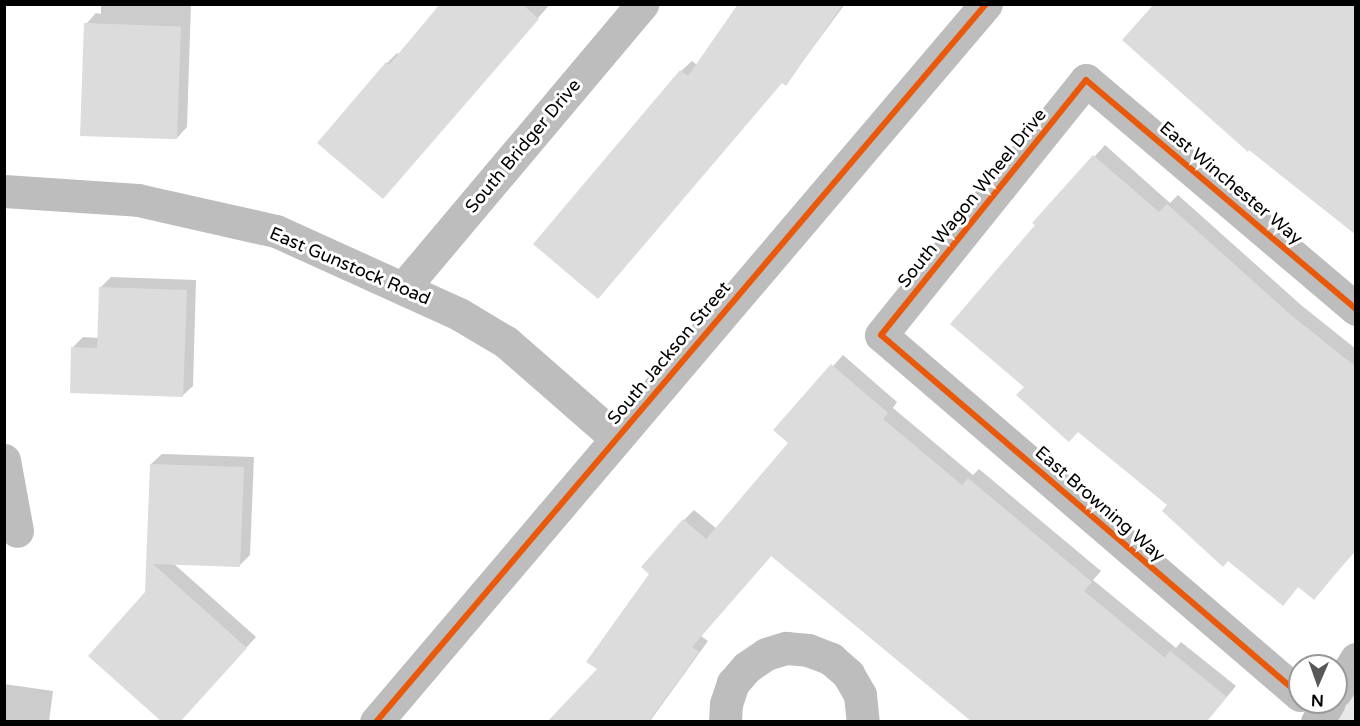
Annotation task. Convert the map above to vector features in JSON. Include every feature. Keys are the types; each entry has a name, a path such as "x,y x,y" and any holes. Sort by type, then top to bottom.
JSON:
{"street":[{"name":"South Bridger Drive","path":"404,287 642,4"},
{"name":"South Jackson Street","path":"376,722 986,4"},
{"name":"East Winchester Way","path":"1086,80 1356,309"},
{"name":"South Wagon Wheel Drive","path":"881,336 1086,80"},
{"name":"East Gunstock Road","path":"4,191 138,200 276,231 404,287 459,314 506,342 616,438"},
{"name":"East Browning Way","path":"881,336 1288,678"},
{"path":"4,460 17,531"},
{"path":"725,722 726,704 733,683 766,654 786,648 808,650 831,659 848,674 860,695 863,722"}],"shaded area":[{"path":"1355,659 1355,721 1317,722 1322,714 1348,714 1348,671"}],"building":[{"path":"440,4 522,4 539,19 383,199 317,143 386,62 389,65"},
{"path":"738,4 843,4 786,86 782,83 598,299 533,244 680,70 688,76"},
{"path":"1154,4 1356,4 1356,235 1249,150 1248,152 1122,40"},
{"path":"84,23 181,26 177,139 80,136"},
{"path":"1093,155 1159,212 1167,204 1291,315 1356,367 1356,549 1314,600 1298,587 1283,606 1228,561 1223,567 1162,511 1167,505 1078,432 1069,442 1016,395 1024,387 950,324 1035,225 1032,223"},
{"path":"99,287 187,290 183,397 70,393 71,347 97,348"},
{"path":"831,364 888,413 883,419 962,485 968,478 1092,582 1084,591 1165,658 1170,651 1227,697 1206,722 972,722 771,556 692,647 699,652 648,722 547,722 597,669 586,662 649,574 641,567 683,519 706,539 788,443 773,430"},
{"path":"150,464 244,467 240,567 153,564 247,648 180,722 162,722 88,656 145,592"}],"cycle path":[{"path":"376,722 986,4"},
{"path":"1288,685 881,335 1086,80 1356,309"}]}
